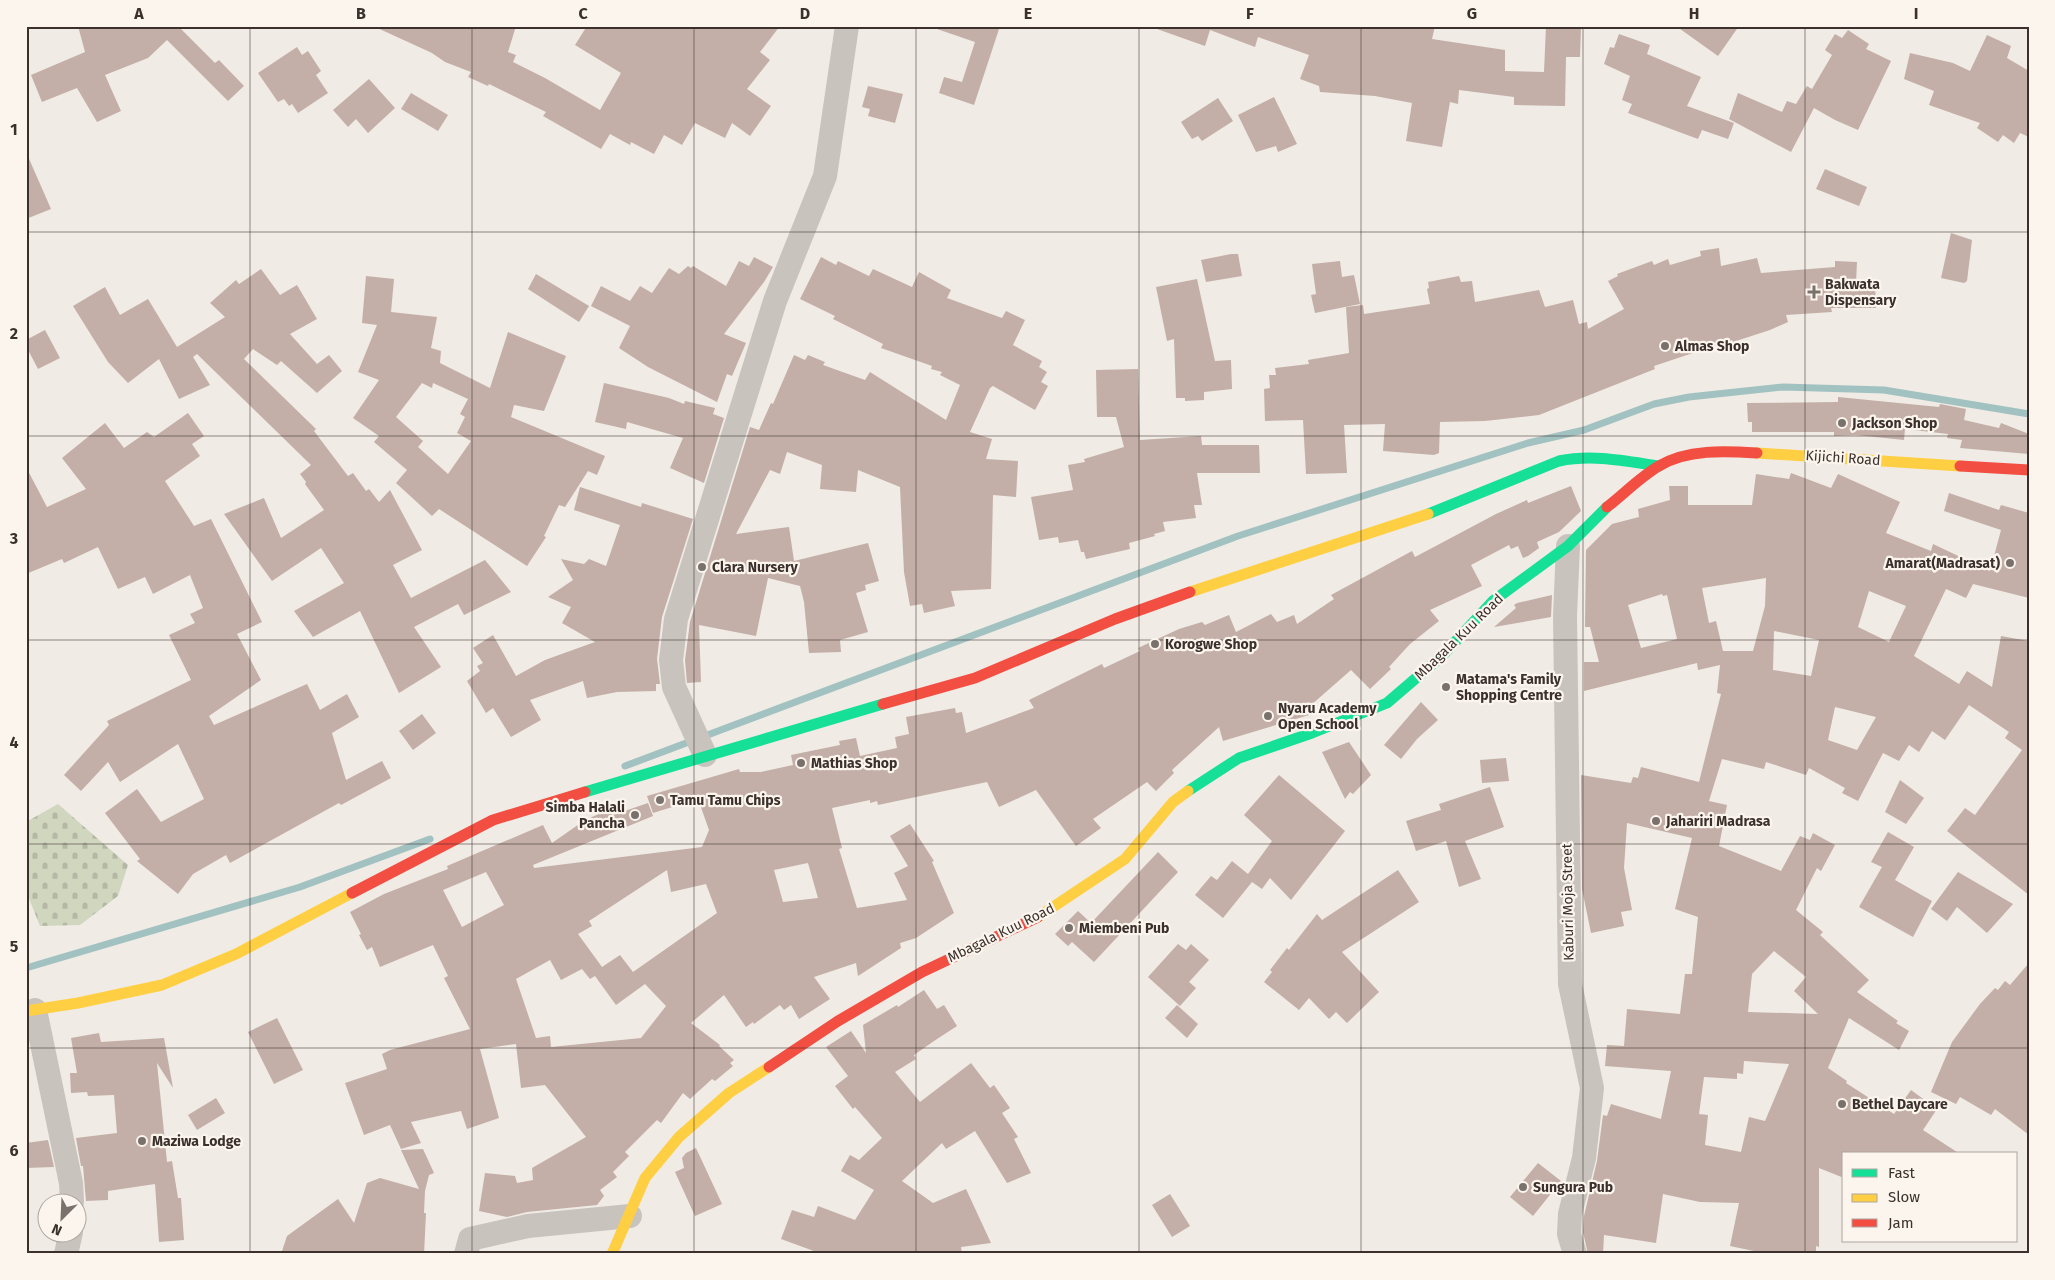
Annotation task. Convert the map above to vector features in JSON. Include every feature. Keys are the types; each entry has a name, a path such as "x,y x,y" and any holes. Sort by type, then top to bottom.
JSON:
{"street":[{"path":"705,755 674,687 671,660 676,619 775,301 825,176 847,26"},
{"name":"Kijichi Road","path":"1659,466 1686,455 1730,451 2029,470"},
{"path":"71,1192 31,1010 78,1004 162,984 236,954 492,820 705,755 975,678 1115,619 1245,572 1442,509 1559,461 1573,457 1595,458 1659,466"},
{"name":"Mbagala Kuu Road","path":"612,1254 645,1178 679,1137 729,1093 838,1020 922,972 1043,915 1124,860 1173,802 1204,779 1239,758 1312,733 1387,703 1443,655 1493,601 1568,546 1607,507 1659,466"},
{"name":"Kaburi Moja Street","path":"1568,546 1565,635 1570,984 1592,1088 1584,1158 1570,1214 1569,1234 1575,1254"},
{"path":"466,1254 470,1239 528,1226 630,1216"}],"green space":[{"path":"58,804 128,865 118,896 80,925 40,926 26,891 26,822"}],"building":[{"path":"78,26 182,26 180,28 215,63 219,60 244,86 228,101 167,40 148,58 105,75 121,111 97,122 77,88 42,102 31,75 85,52"},
{"path":"373,26 516,26 508,52 516,55 513,62 600,110 621,73 575,45 587,26 780,26 760,52 770,60 747,89 771,106 750,136 732,123 725,138 695,123 682,145 664,135 654,154 631,142 630,145 610,134 601,149 543,116 546,112 489,84 488,86 468,77 471,72 445,62 432,53"},
{"path":"937,26 1000,26 974,105 939,93 944,77 962,82 975,42 937,29"},
{"path":"1157,26 1435,26 1432,39 1505,50 1505,71 1544,72 1546,26 1581,28 1580,57 1566,57 1565,106 1514,105 1514,97 1459,90 1458,104 1450,102 1442,147 1406,141 1412,103 1375,96 1320,92 1319,86 1300,79 1309,55 1258,37 1255,47 1210,30 1205,46 1157,29"},
{"path":"1676,26 1739,26 1718,56"},
{"path":"1848,30 1869,44 1866,49 1891,61 1858,130 1814,108 1791,152 1729,119 1738,93 1782,112 1787,101 1796,104 1807,86 1812,89 1832,55 1825,50 1835,34 1842,38"},
{"path":"1619,34 1650,45 1647,54 1701,77 1687,106 1734,123 1728,139 1702,130 1698,139 1628,113 1632,104 1622,100 1630,76 1604,64 1610,47 1614,48"},
{"path":"1987,35 2011,46 2007,58 2029,71 2029,137 2020,133 2014,143 2003,135 1998,142 1977,128 1980,123 1929,105 1934,91 1904,79 1910,53 1953,63 1970,71"},
{"path":"297,47 302,55 308,51 321,71 316,75 328,93 298,113 292,104 289,106 284,99 278,102 258,73"},
{"path":"369,79 395,108 368,133 356,119 348,127 333,110"},
{"path":"868,86 903,94 895,123 868,116 870,109 862,107"},
{"path":"411,93 448,115 438,131 401,109"},
{"path":"1274,97 1297,144 1278,152 1276,146 1256,152 1238,115"},
{"path":"1218,98 1233,121 1202,141 1198,136 1192,139 1181,122"},
{"path":"26,152 51,209 26,219"},
{"path":"1825,169 1867,187 1859,206 1816,189"},
{"path":"1951,233 1972,240 1967,281 1964,283 1941,278"},
{"path":"1719,248 1721,266 1757,258 1761,273 1835,267 1835,261 1857,262 1856,283 1875,283 1876,308 1831,308 1832,312 1786,315 1788,322 1770,330 1733,342 1732,340 1654,366 1655,369 1539,415 1485,421 1440,422 1439,453 1434,455 1383,451 1385,424 1344,425 1347,473 1306,474 1303,420 1265,421 1264,389 1270,388 1269,375 1276,375 1275,368 1309,364 1308,360 1349,353 1346,307 1363,305 1364,314 1430,304 1427,289 1429,288 1428,282 1459,276 1461,282 1472,281 1475,302 1539,290 1545,307 1573,300 1579,324 1587,322 1588,329 1624,309 1608,281 1618,276 1617,274 1652,261 1654,265 1668,259 1670,265 1701,256 1700,251"},
{"path":"1238,254 1242,276 1206,282 1201,260"},
{"path":"754,257 773,267 764,282 724,334 746,343 732,376 727,374 717,402 648,367 619,348 630,326 591,306 601,286 630,301 640,286 652,293 669,268 679,274 688,266 691,268 693,266 726,286 739,261 749,266"},
{"path":"821,257 836,265 838,261 869,276 873,269 912,287 919,272 951,290 947,298 1002,318 1006,311 1025,320 1013,345 1042,361 1039,367 1047,372 1041,382 1048,386 1035,410 993,386 990,388 970,432 992,439 986,459 1018,461 1016,497 993,495 991,589 951,591 955,606 924,613 922,604 910,606 904,572 900,487 858,470 856,492 820,489 822,465 787,452 780,474 770,470 736,534 789,527 794,561 868,543 879,581 865,585 866,590 856,593 868,632 840,640 841,652 809,653 804,602 800,586 768,578 756,636 699,625 701,682 687,683 685,660 690,622 750,427 759,430 771,403 773,404 794,355 805,360 808,355 825,362 823,365 865,380 870,372 946,420 960,385 940,375 942,372 931,369 932,366 881,348 883,344 833,319 835,316 800,299"},
{"path":"1340,261 1342,277 1354,275 1360,304 1315,313 1311,295 1316,294 1312,264"},
{"path":"261,269 280,295 297,285 317,319 290,334 317,364 329,355 342,371 317,393 281,361 277,365 253,349 244,359 316,429 314,431 348,476 353,473 366,491 369,489 379,502 390,490 422,550 393,565 411,598 485,560 511,592 464,615 458,604 414,627 441,667 399,693 360,611 313,637 294,611 344,583 321,548 272,581 224,514 264,498 281,538 324,510 300,474 311,465 197,354 193,357 210,385 179,399 159,359 128,383 108,362 73,306 105,287 120,315 148,299 177,347 225,317 210,303 236,280 239,284"},
{"path":"536,274 589,306 579,322 528,289"},
{"path":"366,276 394,279 391,312 437,317 431,348 441,351 440,363 490,388 508,332 566,356 544,411 514,405 511,417 605,456 597,475 588,471 565,507 559,505 544,536 546,537 527,566 439,509 432,516 396,483 407,470 374,442 379,436 353,418 379,380 358,372 377,325 362,323","holes":["422,383 432,388 433,383 468,399 460,414 465,417 457,433 471,441 448,474 418,447 423,441 396,417"]},
{"path":"1197,279 1215,361 1231,360 1232,389 1204,392 1204,400 1185,401 1185,398 1176,398 1174,339 1167,341 1156,287"},
{"path":"45,330 60,358 38,369 26,346 26,340"},
{"path":"1138,369 1140,440 1201,436 1202,445 1259,445 1260,473 1197,473 1202,505 1194,505 1196,518 1163,522 1165,531 1154,534 1155,536 1129,543 1130,549 1086,559 1084,552 1081,552 1078,540 1059,543 1058,537 1039,540 1031,497 1073,490 1068,465 1085,462 1084,459 1124,447 1116,417 1097,417 1096,370"},
{"path":"604,383 669,398 684,404 685,401 715,408 713,414 724,418 704,483 670,468 683,438 627,422 626,429 595,422"},
{"path":"1838,397 1939,407 1940,404 1966,409 1964,420 1999,428 2001,423 2029,434 2029,454 1960,448 1962,440 1947,438 1948,434 1905,429 1904,440 1856,435 1834,436 1834,432 1752,432 1752,422 1748,422 1747,403 1838,402"},
{"path":"188,413 204,436 192,444 200,456 165,481 194,526 211,519 262,622 237,634 261,680 209,716 214,725 307,684 320,710 347,694 359,717 332,733 346,780 382,761 391,778 341,805 339,803 230,863 226,855 193,874 178,894 137,861 140,859 105,813 137,789 161,822 204,799 178,744 120,782 108,762 81,791 64,775 109,725 107,721 191,680 169,635 195,623 190,614 203,608 190,575 153,594 145,577 118,589 98,547 64,563 62,559 26,574 26,467 47,507 86,489 62,458 105,423 124,448 147,432 154,437"},
{"path":"1791,473 1831,488 1838,474 1900,502 1886,533 1931,551 1933,544 1990,571 2001,530 1944,511 1949,493 1999,510 2001,505 2029,513 2029,598 1973,584 1966,598 1946,589 1914,656 1959,684 1967,671 1992,687 2001,636 2029,641 2029,895 1947,831 1965,808 1975,815 2022,750 2005,738 2009,732 1969,705 1945,740 1932,731 1919,752 1909,745 1899,761 1883,753 1858,801 1842,793 1845,788 1809,768 1806,775 1766,762 1764,769 1722,759 1709,801 1727,805 1719,846 1781,871 1800,836 1810,840 1813,833 1835,845 1821,871 1817,868 1796,910 1823,932 1820,935 1869,980 1857,992 1909,1031 1899,1050 1849,1018 1828,1068 1847,1081 1846,1083 1894,1114 1911,1090 1937,1109 1923,1130 1957,1152 1842,1152 1842,1177 1819,1168 1819,1247 1816,1246 1816,1254 1768,1254 1730,1246 1739,1203 1700,1202 1663,1194 1656,1243 1604,1235 1603,1254 1588,1254 1583,1232 1584,1216 1597,1161 1603,1115 1607,1116 1611,1104 1661,1119 1671,1071 1605,1066 1607,1045 1624,1046 1627,1009 1680,1014 1685,974 1692,974 1698,917 1675,909 1692,838 1627,823 1624,868 1632,910 1621,912 1624,926 1591,933 1582,889 1581,775 1631,783 1633,777 1638,778 1641,767 1699,782 1721,694 1717,693 1720,665 1698,670 1697,663 1584,691 1584,662 1599,662 1590,627 1585,627 1586,550 1612,524 1639,517 1638,509 1670,500 1669,486 1688,486 1688,505 1752,505 1756,474 1789,479","holes":["1766,578 1765,606 1753,651 1723,651 1716,621 1709,623 1702,588","1869,591 1906,606 1889,642 1858,627","1662,594 1663,596 1667,595 1677,639 1641,648 1628,605","1774,631 1819,640 1811,676 1773,670","1835,707 1876,717 1857,750 1828,740","1774,951 1806,977 1794,991 1818,1014 1748,1012 1752,974","1744,1061 1789,1064 1765,1121 1749,1117 1741,1152 1705,1145 1708,1115 1699,1114 1704,1077 1737,1079 1737,1073 1743,1074"]},
{"path":"1571,486 1581,511 1559,532 1537,542 1539,548 1528,556 1523,558 1518,546 1511,549 1509,545 1471,565 1482,586 1430,610 1439,621 1410,644 1389,667 1391,669 1370,689 1351,670 1310,706 1319,712 1223,741 1219,727 1172,770 1174,773 1156,791 1147,782 1093,819 1101,828 1076,846 1036,790 999,807 987,782 878,805 877,801 870,803 870,800 832,808 842,848 839,849 857,908 907,900 894,873 908,866 890,836 910,824 934,861 932,862 954,913 916,938 900,943 901,948 858,976 856,963 814,977 830,999 799,1019 791,1005 784,1010 780,1005 754,1024 753,1022 746,1027 724,995 691,1023 720,1045 734,1060 730,1063 733,1066 715,1081 712,1079 690,1099 683,1093 661,1123 657,1120 625,1152 629,1156 613,1172 617,1177 600,1190 604,1196 597,1205 527,1212 507,1217 479,1211 485,1173 515,1176 517,1183 533,1180 532,1168 586,1137 545,1085 521,1088 516,1044 480,1049 499,1118 467,1129 461,1111 411,1122 421,1143 401,1149 390,1125 364,1135 345,1083 387,1069 382,1054 390,1050 470,1029 444,978 448,976 433,945 380,967 372,947 367,950 350,912 384,894 448,869 447,866 543,825 552,843 585,820 608,810 613,815 648,803 653,816 533,865 534,868 702,847 709,830 698,799 653,813 647,796 739,769 740,772 761,772 793,765 791,755 840,745 839,741 856,738 860,756 897,748 895,737 909,734 906,717 955,708 956,713 962,712 966,733 1034,708 1029,700 1102,664 1104,668 1140,651 1138,648 1179,629 1202,622 1205,625 1229,615 1236,632 1271,614 1277,622 1294,615 1297,624 1334,599 1331,595 1412,551 1415,557 1496,514 1527,500 1528,503","holes":["808,863 818,898 783,902 774,870","667,870 671,892 706,884 717,913 633,972 620,955 602,967 578,934 592,926 589,921","486,872 504,905 462,927 443,890","550,960 561,980 582,969 590,979 595,976 616,1005 645,984 666,1006 641,1038 551,1047 550,1036 536,1038 516,979"]},
{"path":"580,487 641,507 642,503 693,519 662,617 657,659 660,684 656,684 656,691 617,692 587,698 583,681 530,700 541,720 511,737 493,708 486,713 467,681 480,671 477,666 483,663 473,648 493,635 516,676 545,660 595,642 562,623 571,607 548,597 573,580 561,559 584,564 589,559 606,566 620,525 574,510"},
{"path":"1552,595 1551,617 1494,627 1516,608 1514,605 1517,603"},
{"path":"1421,702 1438,720 1417,739 1401,759 1384,745"},
{"path":"422,714 436,733 413,750 399,731"},
{"path":"1349,742 1371,775 1353,794 1350,792 1345,799 1322,752"},
{"path":"1506,758 1509,781 1482,783 1480,760"},
{"path":"1279,775 1345,831 1291,900 1270,878 1262,889 1252,882 1223,918 1195,895 1211,876 1217,880 1232,861 1248,874 1272,841 1244,815"},
{"path":"1900,780 1924,798 1906,824 1885,812"},
{"path":"1490,787 1504,827 1465,841 1481,879 1459,887 1446,841 1416,851 1406,821 1441,810 1439,804"},
{"path":"1888,832 1914,847 1895,880 1932,901 1913,937 1859,907 1882,867 1871,862"},
{"path":"1158,852 1178,872 1094,962 1072,942 1068,946 1055,934 1078,911 1091,923"},
{"path":"1398,870 1419,902 1342,952 1379,992 1347,1023 1336,1012 1329,1019 1309,998 1299,1010 1264,982 1272,972 1270,970 1287,948 1289,950 1317,914 1322,920"},
{"path":"1958,872 2013,904 1987,933 1957,907 1947,921 1931,909"},
{"path":"1178,944 1186,950 1191,944 1209,960 1189,982 1196,988 1180,1006 1148,977"},
{"path":"2029,963 2029,1135 1995,1109 1991,1115 1960,1097 1956,1104 1931,1092 1952,1042 1980,1004 1995,988 1998,990 2005,981 2010,985"},
{"path":"924,990 937,1009 944,1005 957,1026 914,1055 916,1059 895,1072 920,1102 971,1063 990,1088 994,1085 1010,1108 1002,1113 1018,1137 1014,1139 1031,1173 1007,1183 975,1131 946,1149 942,1143 902,1181 933,1203 966,1189 991,1243 961,1247 962,1254 822,1254 781,1239 792,1210 814,1217 818,1206 855,1220 874,1190 841,1171 850,1155 859,1160 882,1138 855,1107 853,1109 835,1086 848,1076 826,1047 851,1031 866,1053 863,1025 897,1005 898,1007"},
{"path":"1177,1005 1198,1024 1187,1038 1165,1018"},
{"path":"277,1018 303,1070 274,1084 248,1032"},
{"path":"99,1033 101,1042 164,1038 173,1088 157,1063 167,1162 172,1161 178,1198 181,1198 184,1240 159,1242 155,1184 108,1191 108,1200 88,1201 88,1192 85,1192 83,1166 81,1166 76,1138 117,1133 114,1095 88,1096 87,1092 71,1093 70,1073 77,1073 71,1038"},
{"path":"216,1098 225,1113 197,1130 188,1115"},
{"path":"48,1140 54,1167 26,1168 26,1143"},
{"path":"696,1148 722,1204 695,1216 675,1172 684,1168 682,1158 686,1153"},
{"path":"423,1149 434,1173 429,1175 425,1191 424,1254 281,1254 287,1236 338,1199 354,1223 367,1183 380,1178 419,1189 401,1150"},
{"path":"1538,1163 1561,1181 1533,1216 1510,1197"},
{"path":"1170,1194 1190,1226 1172,1237 1152,1205"}],"waterway":[{"path":"625,766 1238,536 1528,443 1584,430 1654,404 1689,397 1783,387 1884,390 2029,414"},
{"path":"26,968 300,887 430,839"}],"traffic: fast":[{"path":"1428,514 1559,461 1597,458 1659,466"},
{"path":"1188,791 1239,758 1312,733 1387,703 1443,655 1493,601 1568,546 1607,507"},
{"path":"585,792 883,704"}],"traffic: slow":[{"path":"1757,453 1960,466"},
{"path":"1190,592 1428,514"},
{"path":"1038,917 1125,859 1173,802 1188,791"},
{"path":"26,1011 78,1003 162,985 236,954 352,893"},
{"path":"612,1254 645,1178 679,1137 729,1093 769,1067"}],"traffic: jam":[{"path":"1607,507 1645,475 1670,460 1706,452 1757,453"},
{"path":"1960,466 2029,470"},
{"path":"883,704 975,678 1115,619 1190,592"},
{"path":"352,893 493,820 585,792"},
{"path":"769,1067 838,1021 922,972 1038,917"}],"place":[{"name":"Bakwata Dispensary","path":"1814,292"},
{"name":"Almas Shop","path":"1665,346"},
{"name":"Jackson Shop","path":"1842,423"},
{"name":"Amarat(Madrasat)","path":"2010,563"},
{"name":"Clara Nursery","path":"702,567"},
{"name":"Korogwe Shop","path":"1155,644"},
{"name":"Matama's Family Shopping Centre","path":"1446,687"},
{"name":"Nyaru Academy Open School","path":"1268,716"},
{"name":"Mathias Shop","path":"801,763"},
{"name":"Tamu Tamu Chips","path":"660,800"},
{"name":"Simba Halali Pancha","path":"635,815"},
{"name":"Jahariri Madrasa","path":"1656,821"},
{"name":"Miembeni Pub","path":"1069,928"},
{"name":"Bethel Daycare","path":"1842,1104"},
{"name":"Maziwa Lodge","path":"142,1141"},
{"name":"Sungura Pub","path":"1523,1187"}]}
